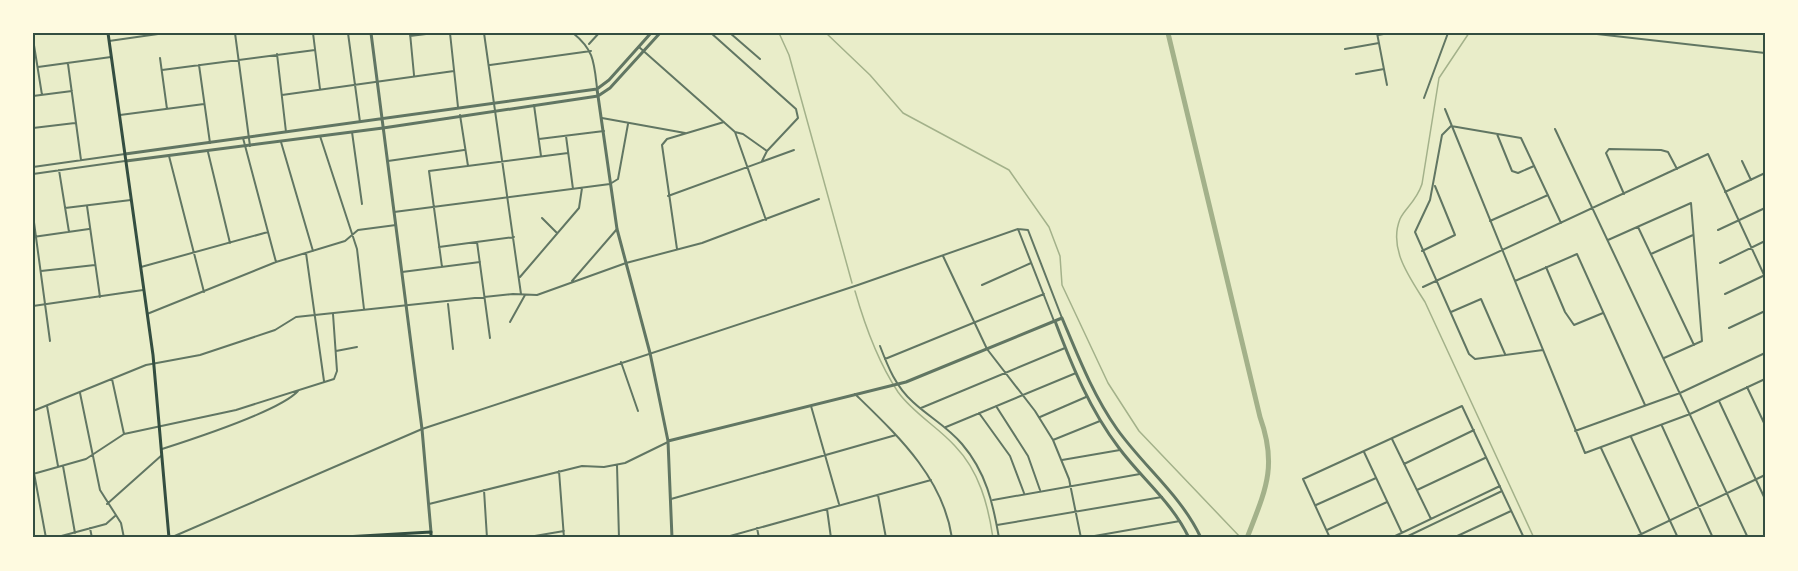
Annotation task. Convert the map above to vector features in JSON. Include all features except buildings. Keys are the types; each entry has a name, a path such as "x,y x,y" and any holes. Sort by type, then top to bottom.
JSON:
{"main road":[{"path":"108,33 154,363 170,538"},
{"path":"327,538 431,532 431,538"}],"street":[{"path":"33,34 42,33"},
{"path":"109,40 165,33"},
{"path":"235,33 250,146"},
{"path":"313,33 320,89"},
{"path":"348,33 360,122"},
{"path":"371,33 422,429 431,532"},
{"path":"414,75 410,35 434,33"},
{"path":"450,33 458,107"},
{"path":"484,33 523,294 510,322"},
{"path":"573,33 588,45 591,51 617,229 650,353 668,441 672,538"},
{"path":"588,45 599,33"},
{"path":"33,167 597,89 609,80 651,33"},
{"path":"33,174 383,128 598,96 610,88 660,33"},
{"path":"711,33 796,108 798,118 767,151 762,161"},
{"path":"730,33 760,59"},
{"path":"1387,85 1377,34 1389,33"},
{"path":"1424,98 1448,33"},
{"path":"1588,33 1765,53"},
{"path":"33,39 42,95"},
{"path":"1345,49 1379,43"},
{"path":"639,47 735,132 743,134 767,151"},
{"path":"162,70 315,50"},
{"path":"490,66 591,51"},
{"path":"278,54 286,132"},
{"path":"38,68 111,57"},
{"path":"160,58 167,109"},
{"path":"68,64 81,160"},
{"path":"199,65 210,143"},
{"path":"1356,74 1384,69"},
{"path":"282,95 454,71"},
{"path":"33,96 72,91"},
{"path":"547,96 548,103"},
{"path":"119,116 204,104"},
{"path":"534,105 541,156"},
{"path":"1444,109 1585,453 1690,414 1765,379"},
{"path":"444,110 444,118"},
{"path":"460,116 468,166"},
{"path":"602,118 685,133"},
{"path":"677,249 662,145 667,139 724,122"},
{"path":"33,128 75,123"},
{"path":"394,212 610,184 618,178 628,124"},
{"path":"1451,126 1521,138 1561,223"},
{"path":"1451,126 1442,135 1430,200 1415,232 1422,251 1469,354 1475,359 1543,350"},
{"path":"1555,129 1748,538"},
{"path":"539,139 604,131"},
{"path":"352,132 362,204"},
{"path":"735,132 766,220"},
{"path":"1496,133 1512,171 1518,173 1534,166"},
{"path":"320,136 357,249 364,309"},
{"path":"566,136 573,189"},
{"path":"243,138 276,262"},
{"path":"281,142 313,250"},
{"path":"1624,194 1607,160 1606,153 1609,149 1668,152 1677,169"},
{"path":"388,161 464,150"},
{"path":"668,196 794,150"},
{"path":"208,152 230,243"},
{"path":"442,267 429,171 568,153"},
{"path":"1423,287 1708,154 1765,276 1725,294"},
{"path":"169,156 204,292"},
{"path":"1742,161 1751,180"},
{"path":"59,170 69,232"},
{"path":"1725,192 1765,173"},
{"path":"1422,251 1455,235 1434,184"},
{"path":"519,278 579,208 582,188"},
{"path":"1490,221 1548,195"},
{"path":"33,411 154,363 191,358 274,330 296,317 523,294 537,295 626,263 766,220 819,199"},
{"path":"65,208 131,200"},
{"path":"1608,240 1691,203 1702,341 1664,358"},
{"path":"87,206 100,297"},
{"path":"1718,230 1765,208"},
{"path":"33,215 34,236 50,341"},
{"path":"542,218 557,233"},
{"path":"147,314 276,262 342,242 363,229 396,225"},
{"path":"1638,226 1694,345"},
{"path":"34,236 89,229"},
{"path":"572,282 617,229"},
{"path":"1018,229 1086,397 1120,450 1162,497 1180,521 1189,538"},
{"path":"170,538 422,429 1018,229 1028,230 1093,391 1130,447 1189,513 1201,538"},
{"path":"140,267 268,232"},
{"path":"1651,254 1694,235"},
{"path":"439,247 514,237"},
{"path":"1720,262 1765,241"},
{"path":"477,242 490,338"},
{"path":"306,254 324,383"},
{"path":"1515,281 1577,254 1644,405"},
{"path":"943,256 987,349 1039,417 1053,440 1071,486 1082,538 1180,521"},
{"path":"402,272 480,262"},
{"path":"982,285 1032,263"},
{"path":"40,272 95,265"},
{"path":"1546,267 1565,312 1574,325 1603,313"},
{"path":"33,306 143,290"},
{"path":"885,359 1044,294"},
{"path":"1451,312 1481,299 1505,354"},
{"path":"448,303 453,349"},
{"path":"1729,328 1765,310"},
{"path":"45,538 34,473 63,466 92,455 124,435 160,425 236,410 334,379 338,371 333,314"},
{"path":"429,504 582,466 616,465 641,458 668,441 895,384 1062,318"},
{"path":"880,346 895,384 920,408 946,427 974,459 992,500 999,538"},
{"path":"336,351 357,347"},
{"path":"920,408 1065,348"},
{"path":"1575,431 1680,393 1765,352"},
{"path":"621,362 638,411"},
{"path":"946,427 1076,373"},
{"path":"112,380 124,435"},
{"path":"1747,387 1765,425"},
{"path":"162,448 188,441 283,403 300,389"},
{"path":"80,393 100,490 116,516 124,538"},
{"path":"855,394 896,435 931,480 948,515 952,538"},
{"path":"1039,417 1086,397"},
{"path":"1719,401 1765,499"},
{"path":"47,406 58,466"},
{"path":"811,406 839,505"},
{"path":"996,406 1028,456 1041,492"},
{"path":"1330,538 1303,479 1462,406 1524,538"},
{"path":"979,413 1003,445 1024,494"},
{"path":"1053,440 1100,421"},
{"path":"1662,425 1713,538"},
{"path":"1404,464 1474,430"},
{"path":"671,499 896,435"},
{"path":"1630,437 1678,538"},
{"path":"1392,439 1431,519"},
{"path":"1601,447 1643,538"},
{"path":"1062,460 1120,450"},
{"path":"1364,452 1402,533"},
{"path":"107,504 162,455"},
{"path":"1417,490 1486,457"},
{"path":"616,465 619,538"},
{"path":"63,466 75,532"},
{"path":"559,471 564,538"},
{"path":"992,500 1140,474"},
{"path":"1633,538 1765,475"},
{"path":"1315,505 1376,478"},
{"path":"723,538 931,480"},
{"path":"1391,538 1500,486"},
{"path":"484,490 487,538"},
{"path":"1404,538 1502,491"},
{"path":"878,495 886,538"},
{"path":"997,525 1162,497"},
{"path":"1326,530 1388,502"},
{"path":"827,509 831,538"},
{"path":"1453,538 1511,511"},
{"path":"54,538 106,524 116,516"},
{"path":"90,528 92,538"},
{"path":"758,528 759,538"},
{"path":"523,538 564,531"}],"waterway":[{"path":"779,33 789,55 852,283"},
{"path":"826,33 870,75 903,113 1009,170 1049,227 1060,256 1062,285 1108,383 1139,431 1241,538"},
{"path":"1168,33 1268,450 1269,465 1264,492 1247,538"},
{"path":"1469,33 1439,78 1422,184 1417,196 1400,219 1397,241 1402,263 1425,302 1534,538"},
{"path":"855,291 873,343 898,392 911,407 948,439 970,466 985,501 993,538"}]}
